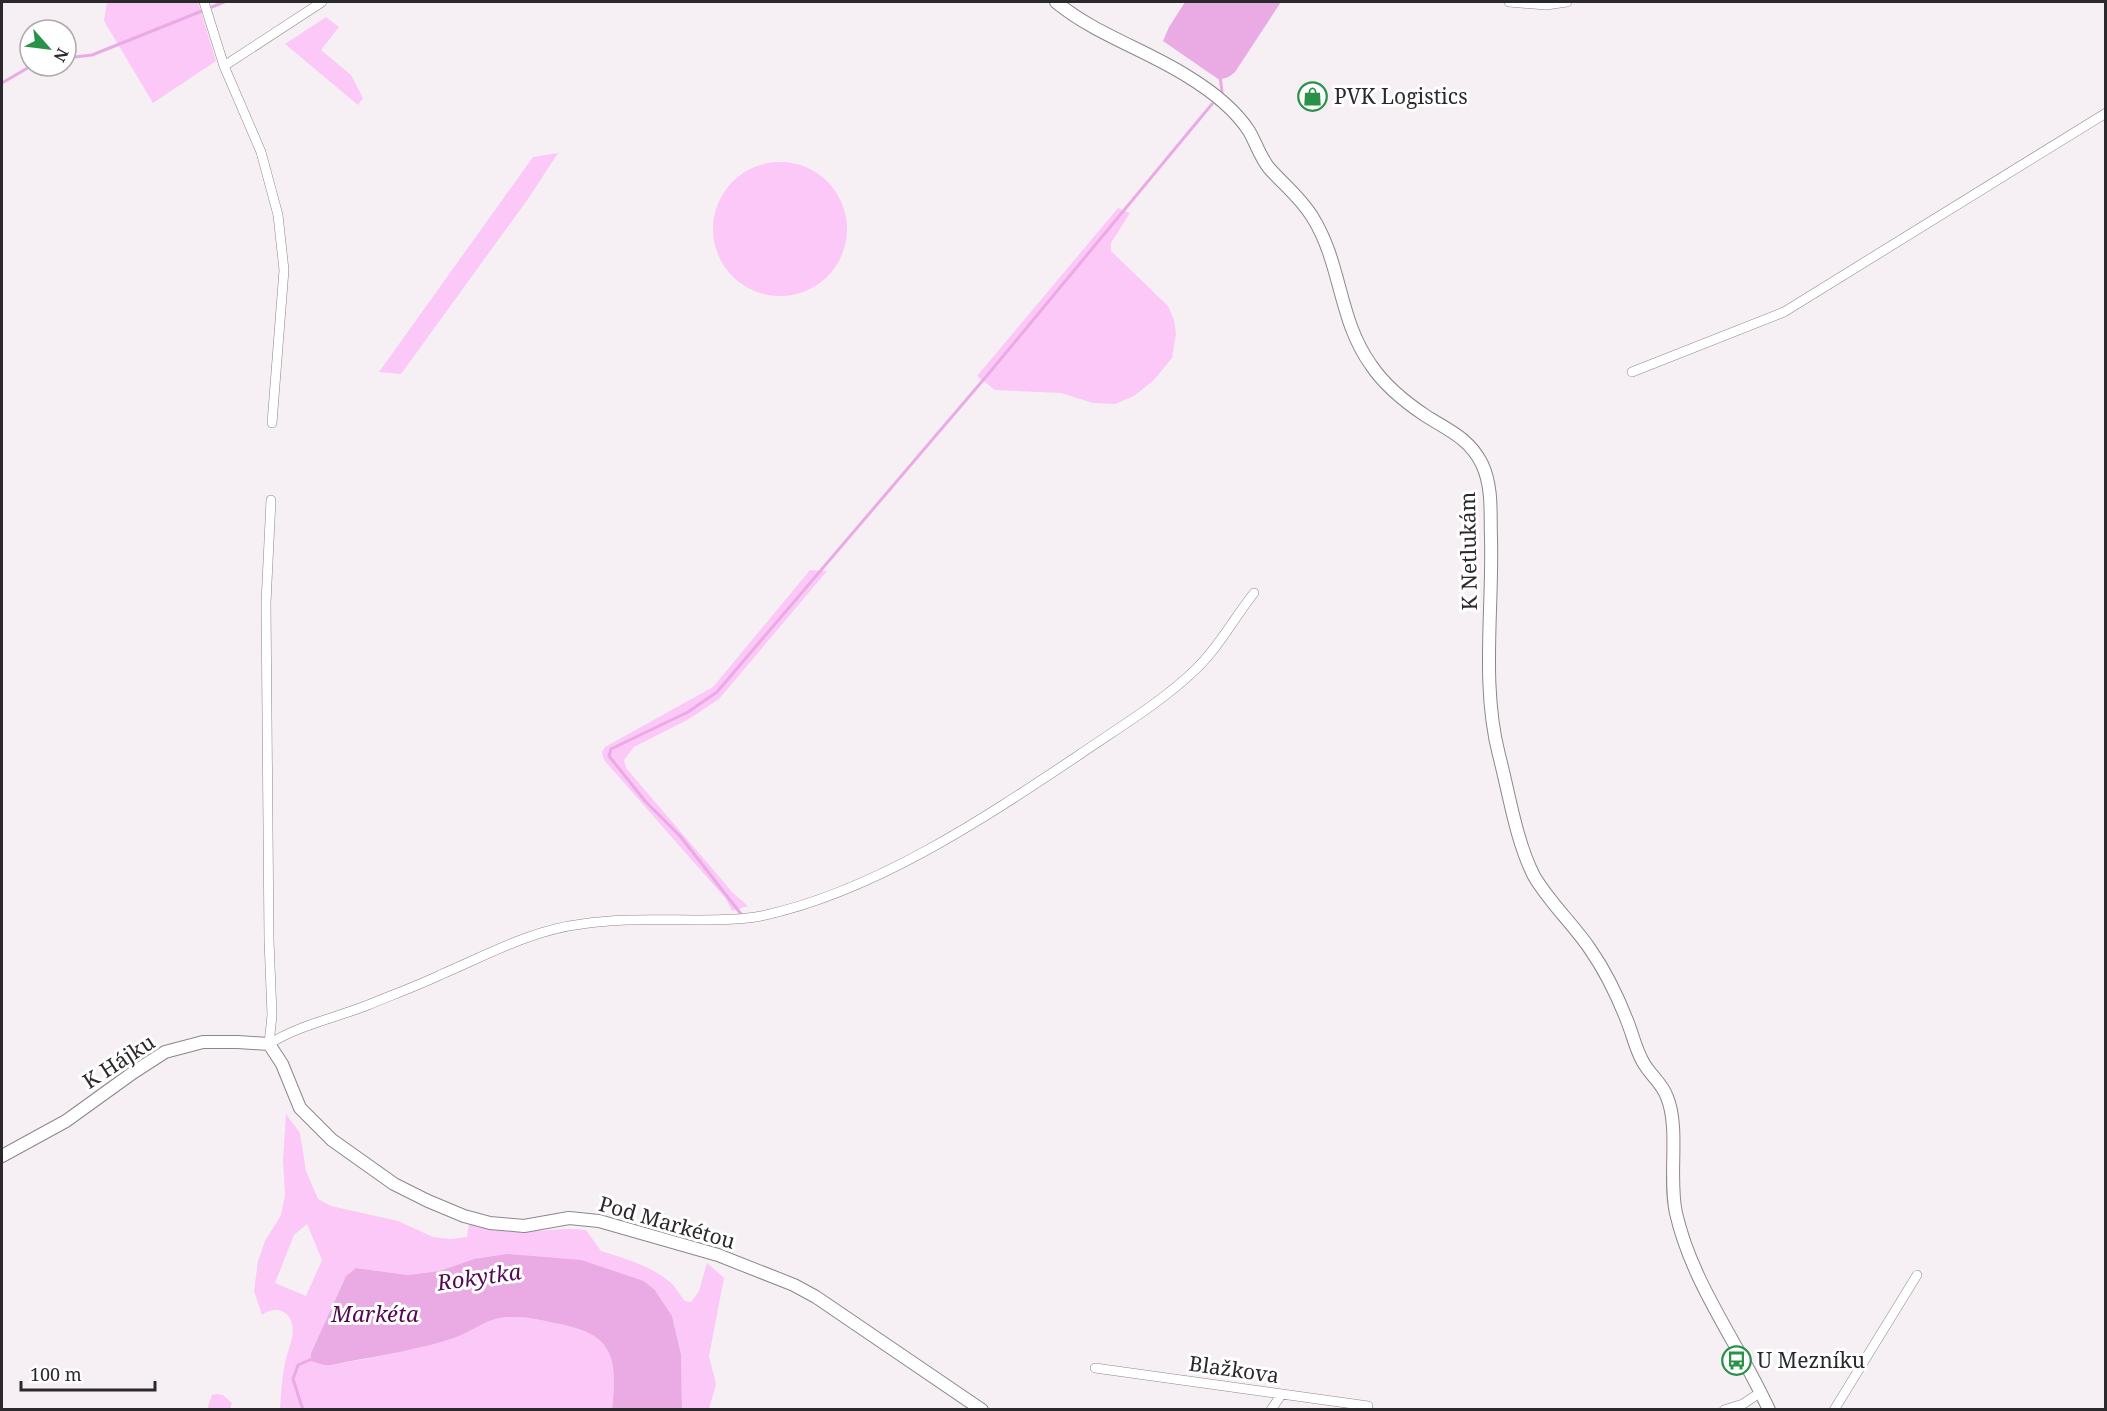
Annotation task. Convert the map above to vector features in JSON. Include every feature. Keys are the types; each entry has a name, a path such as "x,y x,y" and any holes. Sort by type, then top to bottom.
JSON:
{"street":[{"path":"204,2 224,66 261,152 278,215 284,270 272,423"},
{"path":"224,66 322,2"},
{"name":"K Netlukám","path":"1056,2 1089,25 1184,74 1238,116 1266,163 1296,194 1320,230 1331,257 1349,326 1370,365 1402,399 1461,436 1479,458 1487,477 1491,499 1490,685 1492,728 1521,839 1535,876 1575,928 1605,974 1620,1004 1640,1059 1663,1088 1669,1103 1672,1132 1671,1182 1676,1213 1686,1245 1711,1300 1761,1392"},
{"path":"1509,2 1546,5 1567,2"},
{"path":"1632,372 1784,312 2106,113"},
{"path":"269,1044 272,1015 269,940 266,603 271,500"},
{"path":"269,1044 287,1033 352,1011 438,976 509,943 545,932 582,924 734,920 759,917 804,905 851,887 901,863 1000,808 1152,704 1193,672 1208,656 1254,593"},
{"name":"K Hájku","path":"2,1156 66,1121 165,1052 203,1042 269,1044"},
{"name":"Pod Markétou","path":"269,1044 282,1064 300,1108 332,1140 394,1184 464,1216 490,1223 524,1226 569,1218 599,1221 718,1255 794,1285 816,1297 967,1405 982,1410"},
{"path":"1834,1410 1917,1275"},
{"name":"Blažkova","path":"1095,1368 1368,1406"},
{"path":"1724,1410 1743,1404 1761,1392 1769,1410"},
{"path":"1271,1410 1281,1395"}],"shaded area":[{"path":"107,2 198,2 216,61 153,103 104,21"},
{"path":"326,17 339,27 321,50 351,75 363,98 358,105 285,44"},
{"path":"558,153 528,199 401,374 379,372 533,157"},
{"path":"780,162 806,167 827,182 842,203 847,229 842,255 827,276 806,291 780,296 754,291 733,276 718,255 713,229 718,203 733,182 754,167"},
{"path":"1118,208 1130,213 1111,243 1111,251 1168,306 1174,320 1176,334 1172,358 1154,380 1134,396 1115,404 1093,403 1061,393 995,390 977,376"},
{"path":"810,570 827,571 719,699 689,719 634,747 624,760 626,768 734,894 748,906 732,911 726,899 604,760 602,752 605,747 713,687"},
{"path":"286,1114 300,1133 306,1171 318,1199 331,1206 398,1221 433,1237 451,1239 467,1237 469,1223 514,1231 586,1230 601,1251 637,1263 663,1276 685,1301 691,1302 699,1291 707,1263 724,1278 709,1356 716,1384 709,1409 682,1409 681,1354 672,1316 655,1290 644,1281 612,1271 474,1259 439,1271 408,1275 356,1268 346,1276 311,1353 311,1360 328,1365 360,1360 442,1342 500,1318 534,1319 573,1327 588,1333 607,1349 612,1360 614,1374 612,1409 280,1409 283,1373 292,1338 292,1324 288,1315 280,1310 271,1310 262,1315 254,1291 258,1261 265,1241 281,1215 285,1195 283,1161","holes":["307,1224 322,1260 306,1296 275,1283 294,1235"]},
{"path":"212,1395 223,1395 232,1403 230,1409 207,1409"}],"water":[{"path":"1185,2 1281,2 1235,72 1223,79 1218,79 1163,41"},
{"name":"Markéta","path":"507,1254 581,1260 644,1281 655,1290 672,1316 681,1354 682,1409 612,1409 614,1374 612,1360 607,1349 599,1340 573,1327 527,1318 500,1318 454,1338 390,1354 330,1365 311,1361 311,1353 346,1276 356,1268 408,1275 439,1271 474,1259"}],"waterway":[{"path":"212,7 224,2"},
{"path":"78,57 92,55 202,11"},
{"path":"2,83 18,74"},
{"path":"1220,76 1222,92"},
{"path":"741,914 680,836 645,801 609,756 611,749 688,712 717,692 990,372 1212,104"},
{"name":"Rokytka","path":"303,1410 293,1379 298,1365 314,1358"}],"place":[{"name":"PVK Logistics","path":"1313,97"},
{"name":"U Mezníku","path":"1736,1361"}]}
